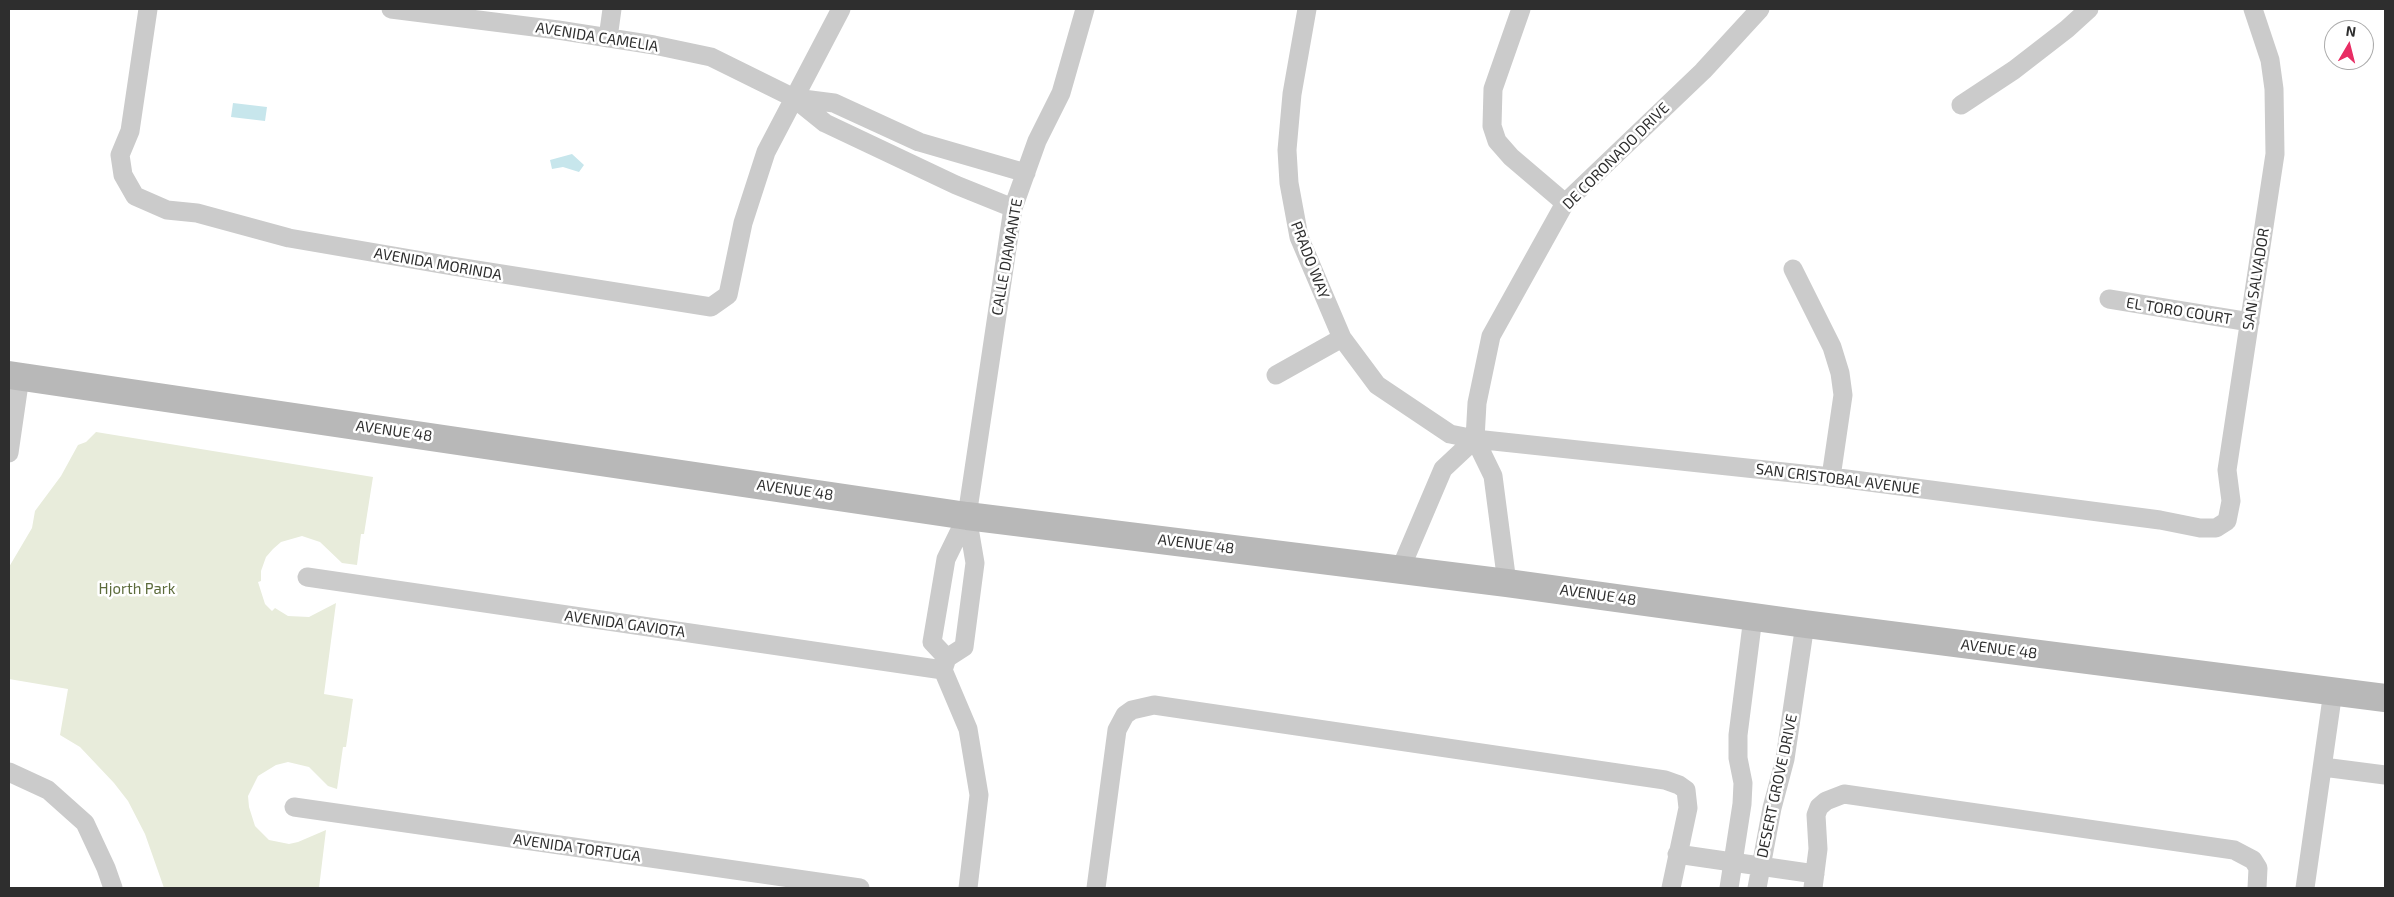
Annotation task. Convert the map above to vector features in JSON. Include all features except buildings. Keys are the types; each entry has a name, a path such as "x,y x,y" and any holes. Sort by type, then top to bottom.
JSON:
{"main road":[{"name":"AVENUE 48","path":"14,376 967,516 1507,583 1805,624 2385,698"}],"street":[{"name":"AVENIDA MORINDA","path":"148,9 130,132 120,155 123,175 135,196 167,210 197,213 290,238 472,270 711,307 728,295 743,224 766,152 841,9"},
{"name":"AVENIDA CAMELIA","path":"391,9 608,38 711,57 794,98 825,123 930,173 1013,208"},
{"path":"608,38 612,9"},
{"name":"CALLE DIAMANTE","path":"967,516 1013,208 1038,140 1061,93 1085,9"},
{"name":"PRADO WAY","path":"1307,9 1292,94 1287,150 1289,183 1299,238 1342,338 1377,385 1414,412 1450,434 1475,439"},
{"path":"1521,9 1493,89 1492,126 1497,141 1511,157 1565,203"},
{"name":"DE CORONADO DRIVE","path":"1507,583 1493,476 1475,439 1476,403 1491,336 1565,203 1703,71 1760,9"},
{"path":"1961,105 2014,70 2067,30 2089,9"},
{"name":"SAN SALVADOR","path":"2200,528 2216,528 2227,521 2231,500 2227,470 2275,154 2275,119 2270,60 2253,9"},
{"name":"AVENIDA CAMELIA","path":"794,98 834,103 919,142 1026,173"},
{"path":"930,173 940,148"},
{"path":"1793,269 1832,347 1840,373 1843,395 1831,477"},
{"name":"EL TORO COURT","path":"2109,299 2250,322"},
{"path":"1276,375 1342,338"},
{"path":"9,453 14,376"},
{"path":"1400,570 1443,469 1475,439"},
{"name":"SAN CRISTOBAL AVENUE","path":"1475,439 1831,477 2160,520 2200,528"},
{"path":"967,516 946,560 932,642 945,664 968,729 979,795 968,888"},
{"path":"945,664 964,647 975,563 967,516"},
{"name":"AVENIDA GAVIOTA","path":"307,578 945,664"},
{"name":"DESERT GROVE DRIVE","path":"1728,888 1742,804 1743,782 1738,758 1738,735 1753,617"},
{"name":"DESERT GROVE DRIVE","path":"1756,888 1772,808 1785,759 1805,624"},
{"path":"2305,888 2333,691"},
{"path":"1096,888 1117,730 1125,716 1132,710 1154,705 1665,780 1686,790 1688,797 1677,854 1677,887"},
{"path":"2323,767 2385,775"},
{"path":"9,772 48,790 85,823 113,888"},
{"path":"1677,854 1760,867 1814,881 1818,849 1816,815 1819,806 1844,794 2234,850 2253,860 2258,868 2257,888"},
{"path":"1742,804 1772,808"},
{"name":"AVENIDA TORTUGA","path":"294,807 860,888"}],"green space":[{"name":"Hjorth Park","path":"96,432 373,477 364,534 361,534 357,565 342,563 320,542 302,536 281,542 273,549 266,557 261,571 261,581 258,582 265,604 272,611 275,608 288,616 309,617 336,603 324,694 353,699 346,747 343,747 337,789 328,786 309,767 288,762 276,765 258,776 248,796 249,807 255,826 269,840 289,844 326,830 319,888 164,888 145,834 128,801 80,747 60,735 68,689 9,679 9,567 32,528 35,511 61,476 78,445 86,442"}],"water":[{"path":"233,103 267,107 265,121 231,117"},
{"path":"572,154 584,165 579,172 563,167 552,169 550,160"}]}
